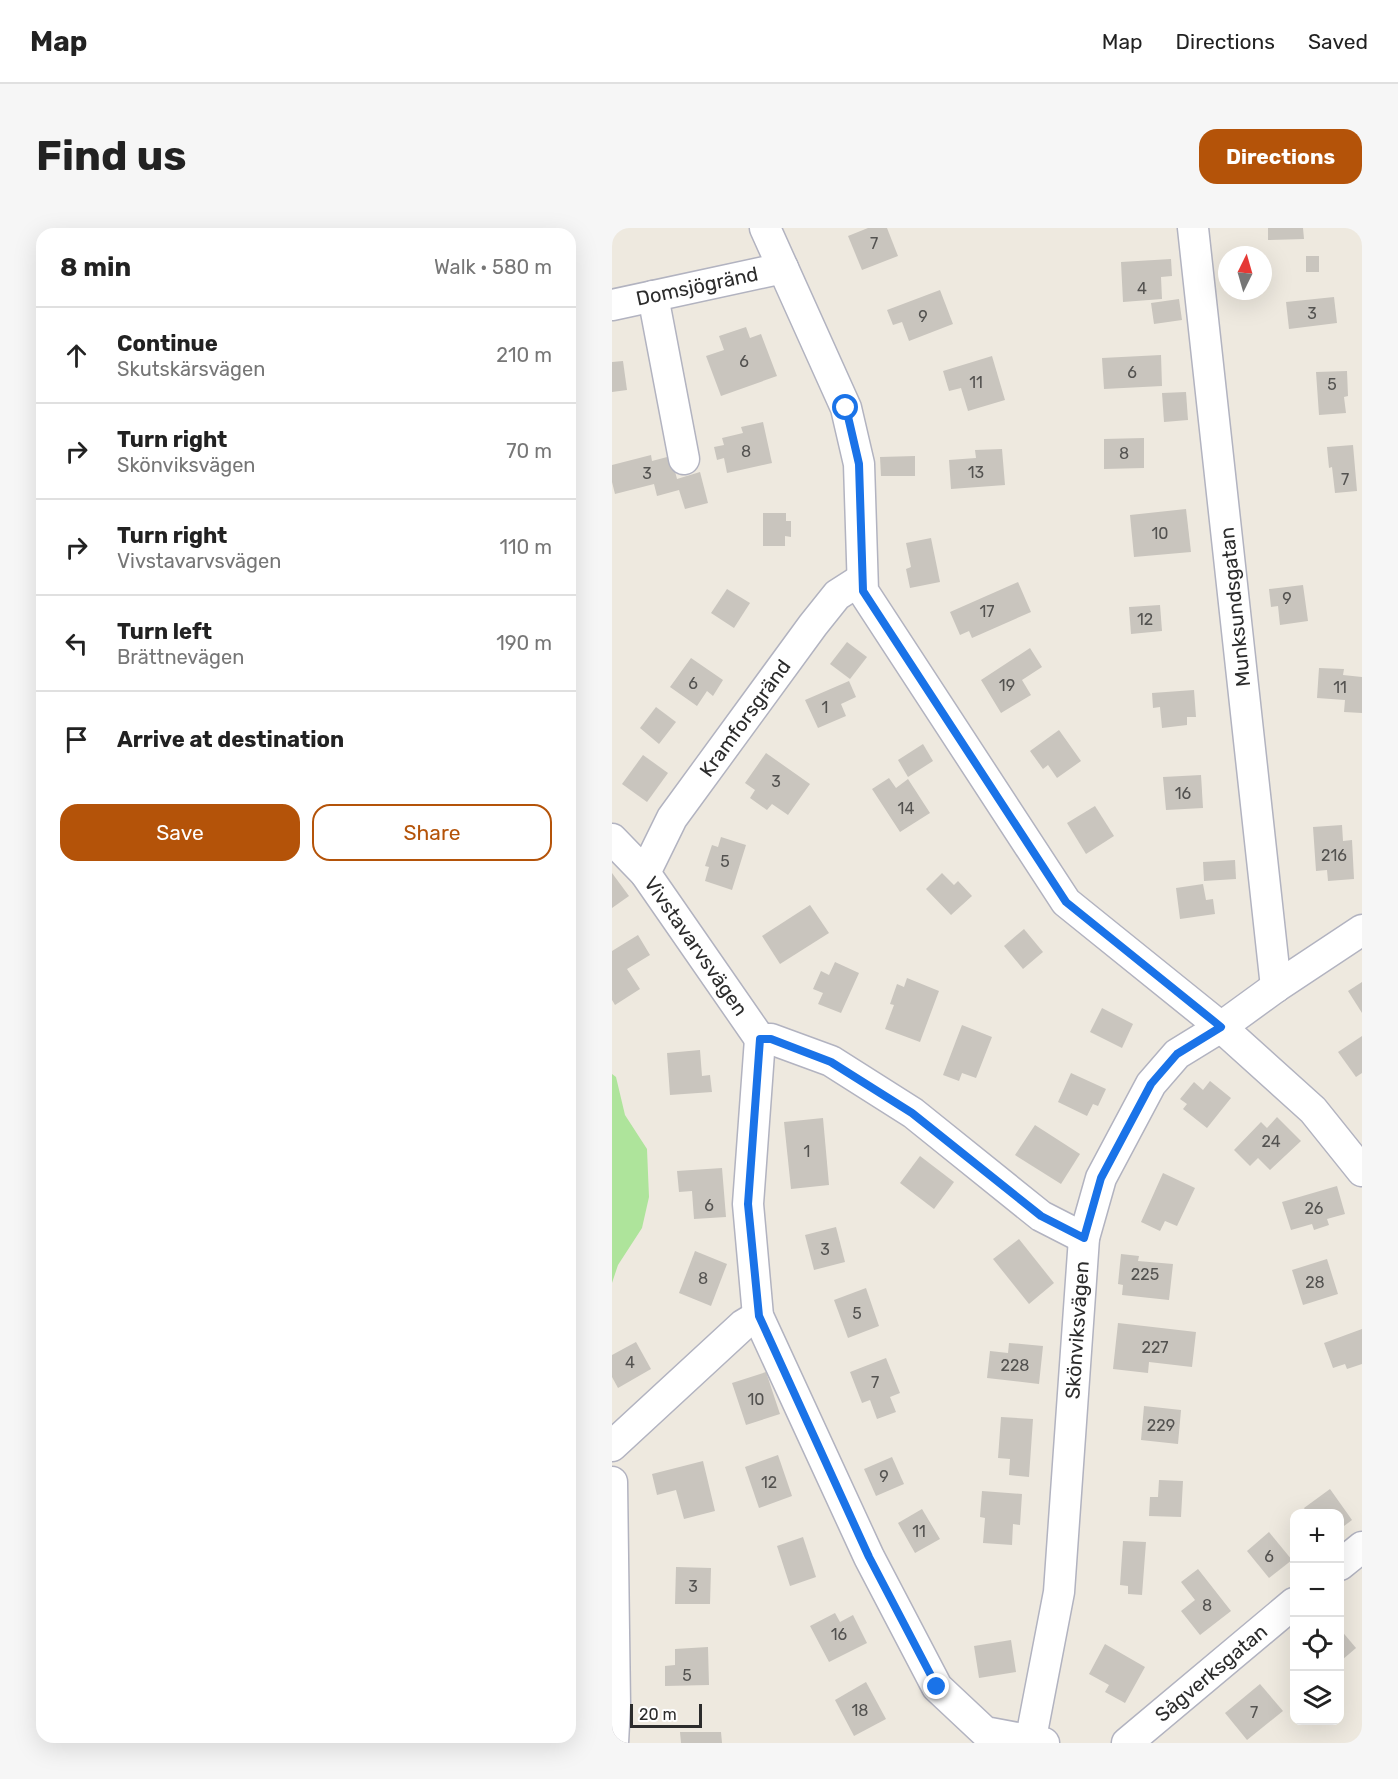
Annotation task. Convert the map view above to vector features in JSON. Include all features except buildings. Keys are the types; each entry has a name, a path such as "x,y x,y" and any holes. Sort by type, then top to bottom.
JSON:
{"street":[{"path":"765,228 846,408 859,464 863,591 1066,902 1221,1027 1313,1110 1362,1171"},
{"name":"Munksundsgatan","path":"1193,228 1276,987"},
{"name":"Domsjögränd","path":"612,305 783,268"},
{"path":"653,296 684,459"},
{"name":"Kramforsgränd","path":"645,873 672,818 792,654 837,595 862,579"},
{"name":"Vivstavarvsvägen","path":"612,839 645,873 760,1039"},
{"name":"Skönviksvägen","path":"1035,1742 1059,1592 1084,1238 1101,1178 1151,1084 1177,1054 1221,1027 1362,930"},
{"path":"1035,1742 985,1732 937,1687 869,1557 759,1316 748,1204 760,1039 771,1039 831,1062 912,1113 1041,1216 1084,1238"},
{"path":"612,1446 743,1325 759,1316"},
{"path":"612,1482 615,1693 613,1743"},
{"path":"1342,1563 1362,1546"},
{"name":"Sågverksgatan","path":"1126,1743 1290,1606"}],"green space":[{"path":"612,1074 616,1077 625,1115 647,1149 649,1197 642,1228 618,1265 612,1283"}],"route":[{"path":"846,408 859,464 863,591 1066,902 1221,1027 1177,1054 1151,1084 1101,1178 1084,1238 1041,1216 912,1113 831,1062 771,1039 760,1039 748,1204 759,1316 869,1557 937,1687"}]}
